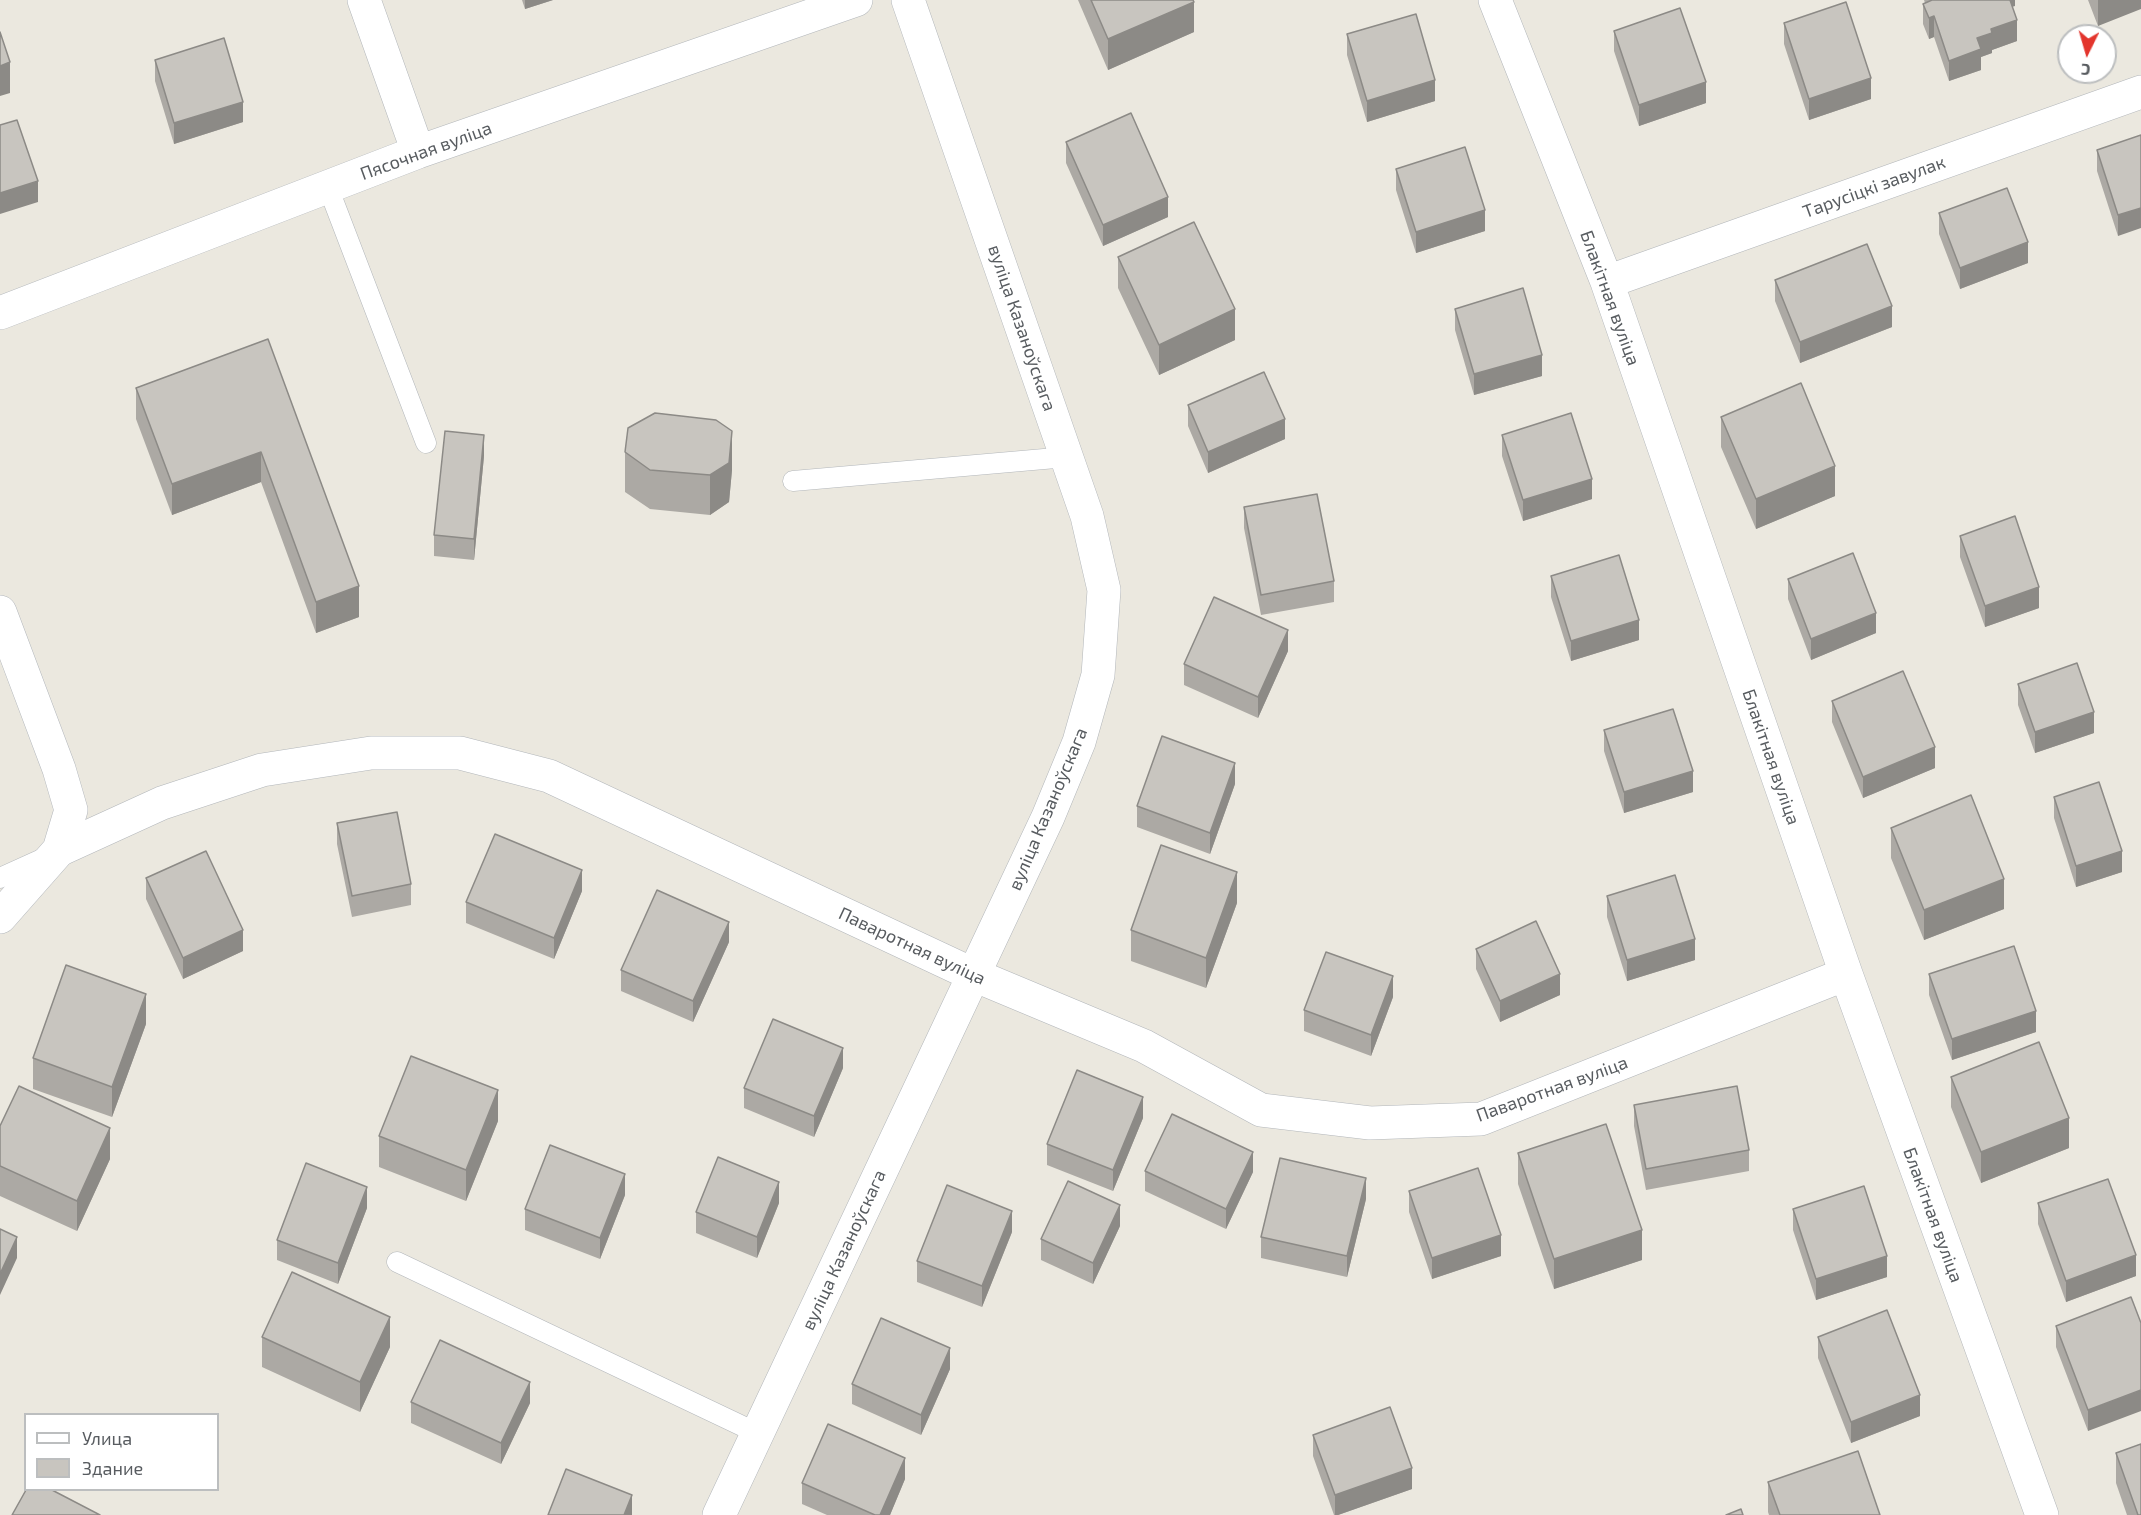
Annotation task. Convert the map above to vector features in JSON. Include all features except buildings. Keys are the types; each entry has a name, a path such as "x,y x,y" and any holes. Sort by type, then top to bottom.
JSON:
{"street":[{"path":"364,0 418,153"},
{"name":"Пясочная вуліца","path":"0,313 418,153 856,0"},
{"name":"вуліца Казаноўскага","path":"719,1515 1048,817 1075,753 1098,675 1104,590 1087,516 908,0"},
{"name":"Блакітная вуліца","path":"1495,0 1606,282 1846,974 2042,1515"},
{"name":"Тарусіцкі завулак","path":"1606,282 2141,93"},
{"path":"0,612 58,768 70,810 59,850"},
{"name":"Паваротная вуліца","path":"0,917 59,850 162,803 262,770 371,753 460,753 549,776 974,975 1144,1046 1261,1110 1370,1123 1481,1119 1846,974"}],"lane":[{"path":"328,187 426,442"},
{"path":"793,481 1067,457"},
{"path":"0,878 59,850"},
{"path":"397,1262 757,1433"}]}
